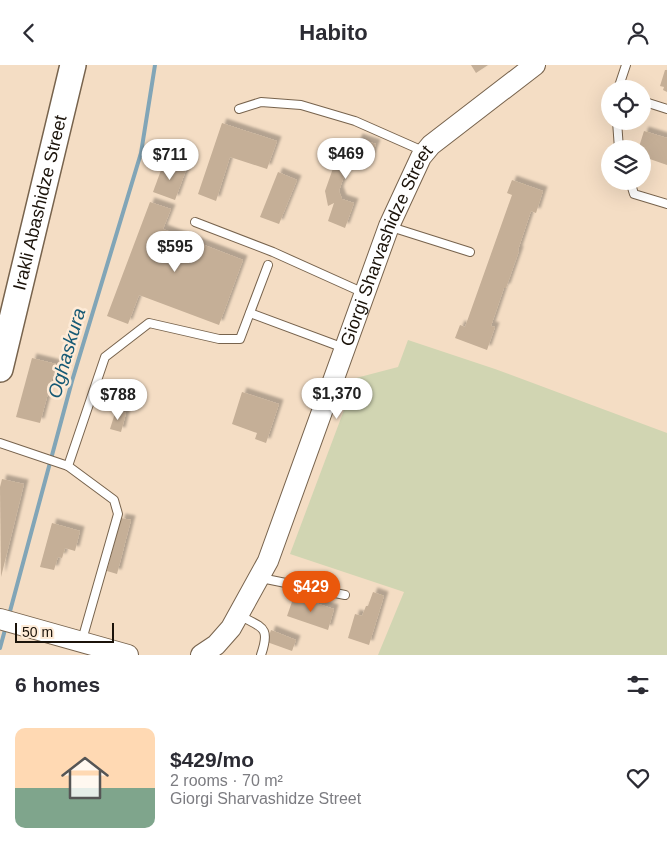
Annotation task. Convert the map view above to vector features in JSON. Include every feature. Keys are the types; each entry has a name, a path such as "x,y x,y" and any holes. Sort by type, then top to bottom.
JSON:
{"main road":[{"name":"Irakli Abashidze Street","path":"0,369 73,65"}],"street":[{"name":"Giorgi Sharvashidze Street","path":"201,655 216,645 231,628 268,561 389,226 421,157 431,145 536,65"},
{"path":"0,619 128,655"}],"lane":[{"path":"621,80 626,65"},
{"path":"239,109 261,102 301,105 355,121 425,152"},
{"path":"651,104 667,109"},
{"path":"633,190 634,194 667,205"},
{"path":"195,222 272,251 364,293"},
{"path":"389,226 470,252"},
{"path":"68,466 105,357 149,323 219,339 240,339 268,265"},
{"path":"250,313 344,348"},
{"path":"0,443 68,466 114,500 118,514 81,642"},
{"path":"259,578 345,595"},
{"path":"238,615 262,628 266,633 266,641 261,655"}],"green space":[{"path":"408,340 495,369 667,433 667,655 378,655 404,592 290,554 356,378 398,367"}],"building":[{"path":"471,65 488,65 476,73"},
{"path":"665,70 667,70 667,92 663,90 664,87 660,86"},
{"path":"222,123 277,141 267,169 230,157 216,201 198,194"},
{"path":"644,131 667,138 667,165 651,159 651,140 641,140"},
{"path":"358,138 376,144 367,168 354,164 347,167 339,191 342,199 354,203 345,228 328,221 334,203 328,206 325,191 337,157 350,148 352,154"},
{"path":"164,162 186,170 175,200 153,192"},
{"path":"278,172 297,180 279,224 260,217"},
{"path":"512,180 543,191 536,213 531,211 519,251 491,326 495,327 487,350 455,338 460,325 465,327 512,195 507,193"},
{"path":"150,202 171,209 163,229 243,260 219,325 139,295 128,324 107,316"},
{"path":"32,358 56,364 40,423 16,417"},
{"path":"242,392 279,404 266,443 255,439 257,433 232,424"},
{"path":"116,410 126,413 121,432 110,429"},
{"path":"2,479 24,484 1,577 0,487"},
{"path":"121,518 131,520 117,574 107,571"},
{"path":"52,523 80,531 75,551 65,548 62,558 58,557 54,570 40,567"},
{"path":"373,592 384,596 369,645 348,638 355,614 362,616"},
{"path":"294,596 334,609 328,630 287,616"},
{"path":"271,630 296,640 292,651 267,642"}],"waterway":[{"name":"Oghaskura","path":"9,615 72,381 141,153 155,65"},
{"name":"Oghaskura","path":"0,648 6,626"}]}
